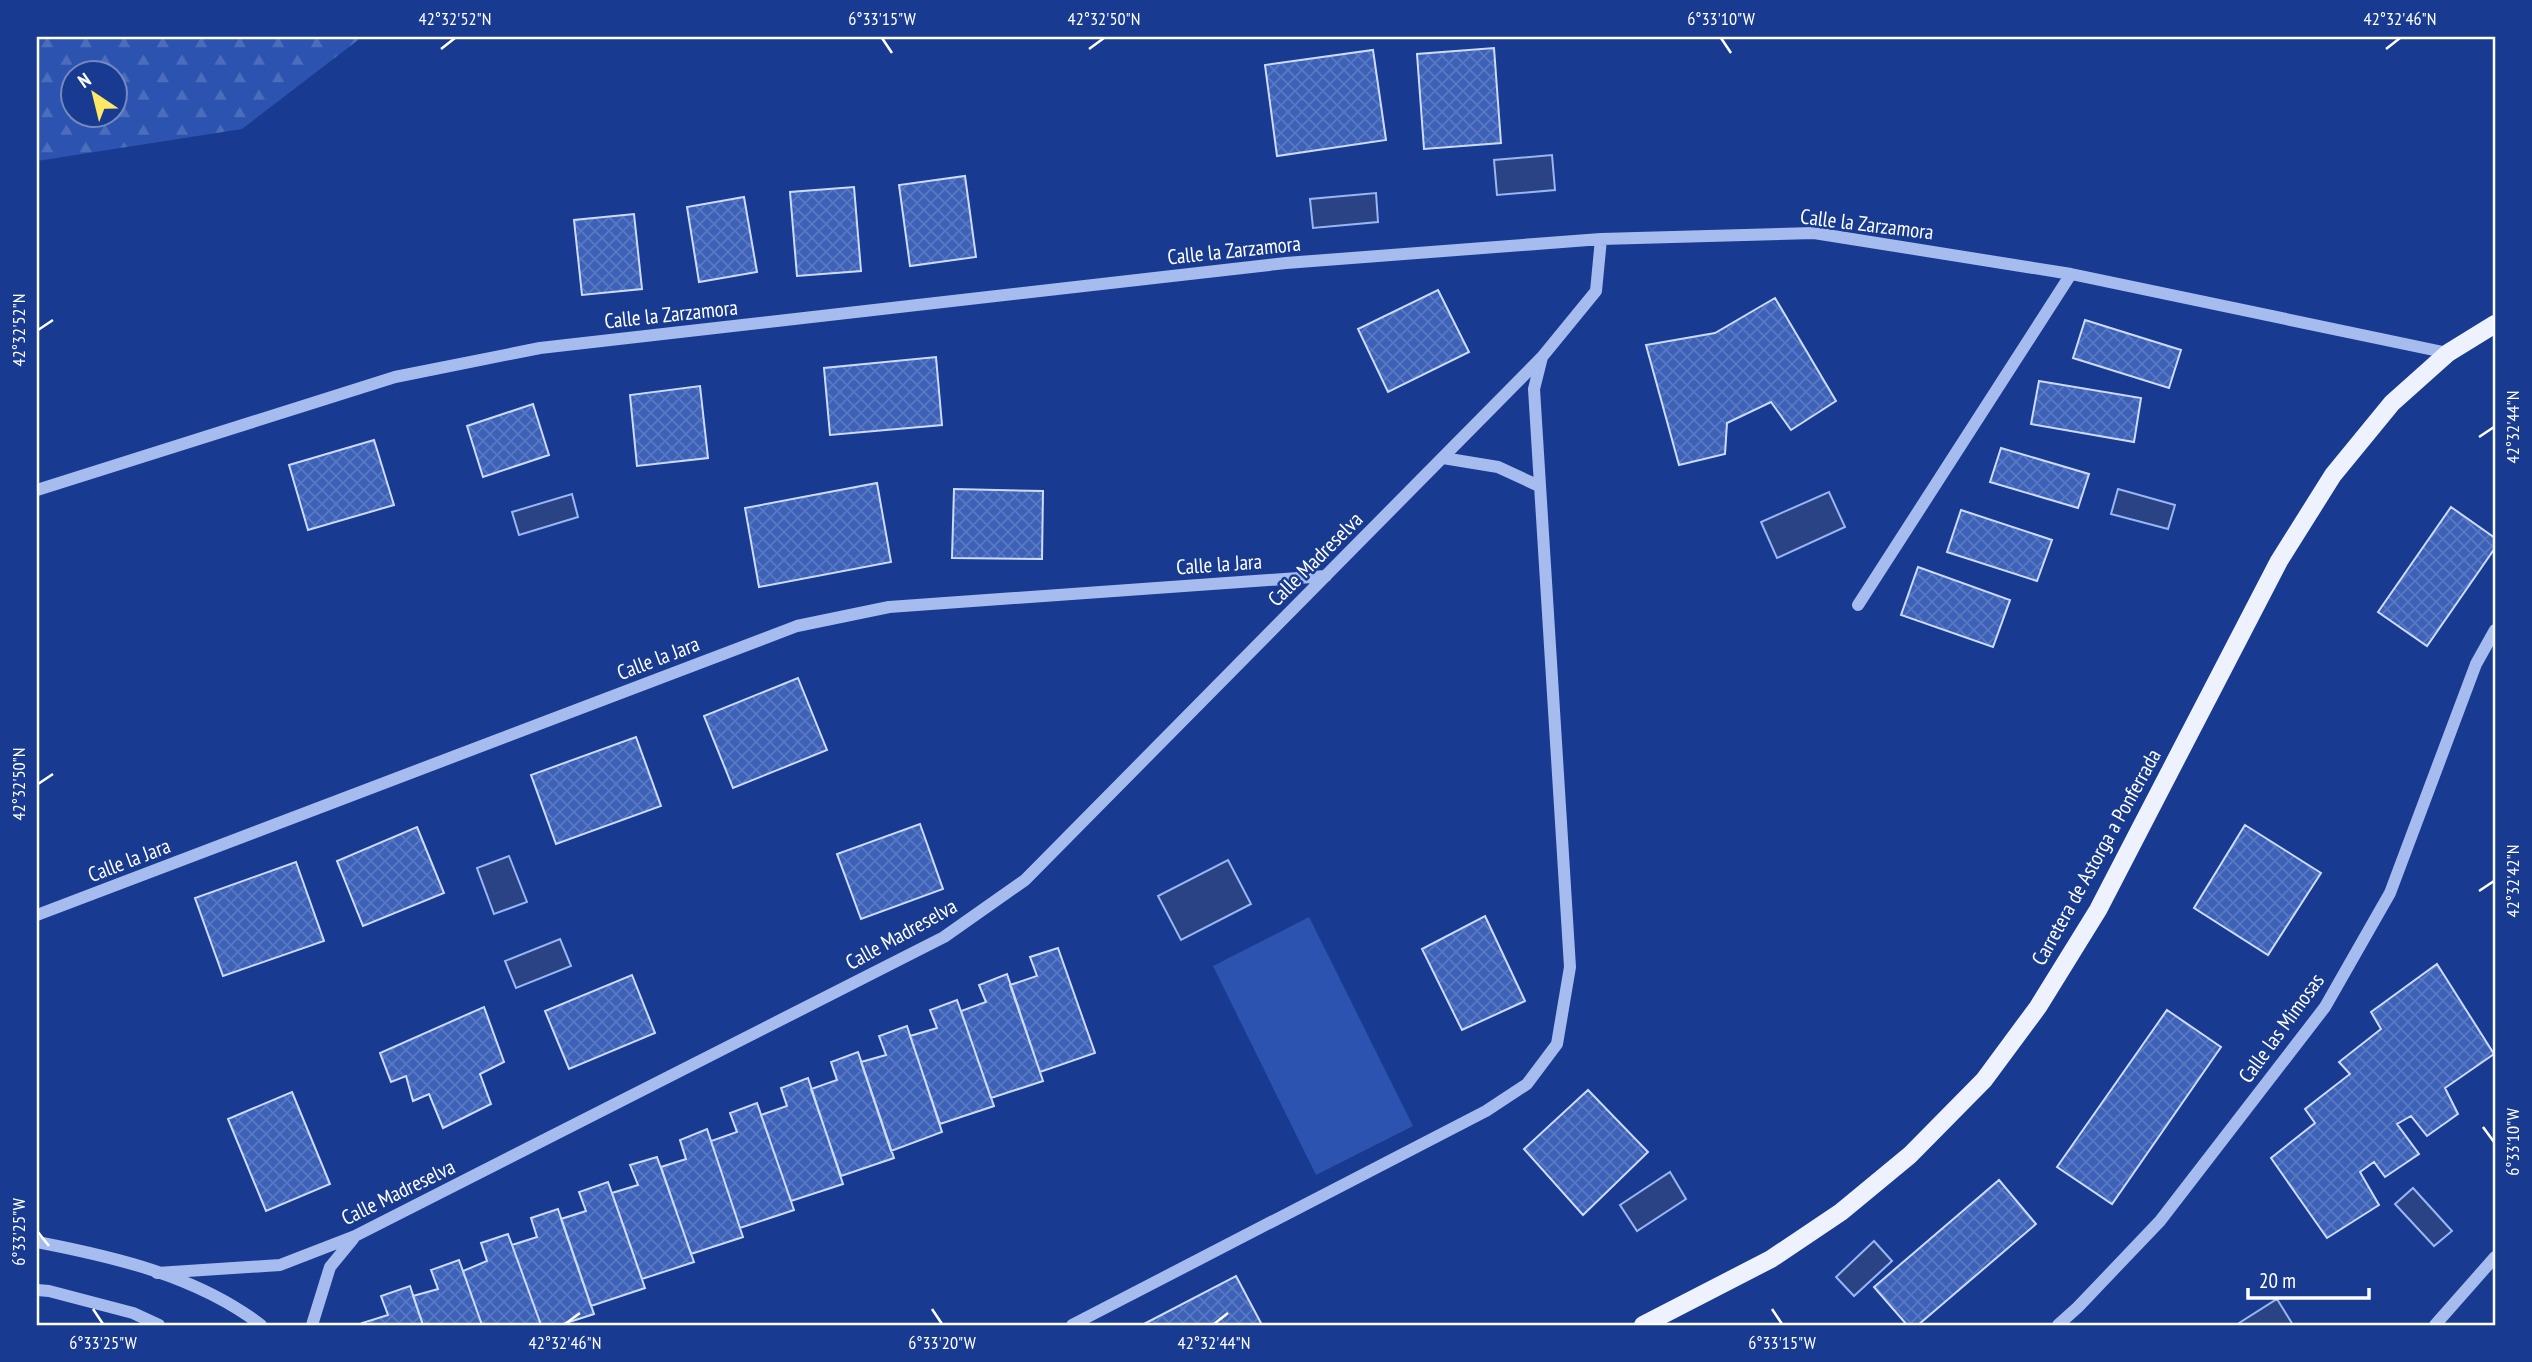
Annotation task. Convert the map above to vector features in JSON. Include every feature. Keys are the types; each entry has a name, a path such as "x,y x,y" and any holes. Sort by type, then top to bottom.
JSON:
{"main road":[{"name":"Carretera de Astorga a Ponferrada","path":"1643,1325 1771,1259 1841,1212 1910,1155 1984,1080 2038,1007 2098,910 2279,561 2333,475 2392,403 2448,354 2495,324"}],"street":[{"name":"Calle la Zarzamora","path":"37,491 395,377 540,348 1286,263 1601,239 1814,233 2071,274 2448,354"},
{"name":"Calle Madreselva","path":"157,1273 280,1265 355,1236 944,937 1025,880 1542,357 1596,291 1601,239"},
{"path":"1858,606 2071,274"},
{"path":"1072,1325 1486,1111 1527,1084 1557,1044 1570,967 1534,389 1542,357"},
{"path":"1444,458 1498,467 1539,486"},
{"name":"Calle la Jara","path":"37,915 797,626 889,607 1326,576"},
{"name":"Calle las Mimosas","path":"2058,1325 2160,1221 2325,1007 2390,893 2476,664 2495,630"},
{"path":"312,1325 330,1267 355,1236"},
{"name":"Calle Madreselva","path":"37,1242 104,1255 192,1285 235,1305 261,1325"},
{"path":"2435,1325 2495,1257"},
{"path":"37,1290 133,1313 159,1325"}],"green space":[{"path":"37,37 362,37 242,129 37,161"},
{"path":"1309,917 1413,1126 1316,1175 1213,966"}],"shaded area":[{"path":"1552,155 1555,190 1497,195 1494,160"},
{"path":"1376,193 1378,222 1313,228 1310,199"},
{"path":"2118,489 2175,505 2168,529 2111,514"},
{"path":"1829,492 1845,527 1777,558 1761,522"},
{"path":"572,494 578,517 519,535 512,512"},
{"path":"509,856 527,902 494,914 477,868"},
{"path":"1228,860 1251,904 1181,940 1158,896"},
{"path":"560,939 571,966 516,988 505,961"},
{"path":"1670,1172 1686,1199 1637,1231 1620,1205"},
{"path":"2413,1188 2452,1231 2434,1246 2395,1204"},
{"path":"1874,1241 1892,1261 1854,1296 1836,1277"},
{"path":"2277,1299 2293,1325 2236,1325"}],"building":[{"path":"1494,48 1501,143 1424,149 1417,54"},
{"path":"1373,50 1386,140 1277,156 1265,65"},
{"path":"965,176 976,257 910,266 899,185"},
{"path":"854,187 861,271 797,276 790,192"},
{"path":"744,197 757,272 699,282 687,207"},
{"path":"634,214 642,289 582,295 574,220"},
{"path":"1438,290 1469,352 1388,392 1358,329"},
{"path":"1775,298 1836,401 1791,430 1771,402 1727,423 1725,454 1679,465 1646,345 1715,333"},
{"path":"2085,320 2181,350 2169,388 2073,358"},
{"path":"936,357 942,425 830,435 824,368"},
{"path":"2039,381 2141,398 2134,442 2031,424"},
{"path":"700,386 708,458 637,466 630,395"},
{"path":"533,404 549,455 483,477 467,426"},
{"path":"374,440 394,505 308,530 289,465"},
{"path":"2001,448 2089,474 2078,508 1990,482"},
{"path":"877,483 891,562 759,587 745,508"},
{"path":"954,489 1043,491 1042,559 952,558"},
{"path":"2451,507 2495,538 2495,548 2427,646 2378,612"},
{"path":"1961,510 2052,540 2037,581 1947,552"},
{"path":"1918,567 2010,600 1993,647 1901,615"},
{"path":"798,678 827,750 733,788 704,716"},
{"path":"636,737 661,806 556,844 531,775"},
{"path":"920,824 943,889 861,919 837,854"},
{"path":"2245,825 2321,873 2268,955 2194,908"},
{"path":"417,827 444,893 363,926 337,861"},
{"path":"296,862 324,941 223,976 195,898"},
{"path":"1485,916 1525,1001 1462,1030 1422,949"},
{"path":"1058,948 1095,1053 1040,1072 1010,985 1037,976 1030,957"},
{"path":"2437,964 2494,1054 2445,1088 2458,1114 2427,1136 2411,1116 2397,1124 2419,1154 2385,1177 2374,1162 2360,1172 2379,1205 2327,1238 2271,1158 2315,1123 2305,1109 2350,1074 2339,1062 2381,1029 2371,1012"},
{"path":"1007,974 1043,1081 991,1098 961,1011 986,1002 979,985"},
{"path":"632,975 655,1033 569,1069 545,1011"},
{"path":"957,1000 994,1106 940,1124 910,1036 937,1028 930,1010"},
{"path":"484,1007 504,1062 480,1074 491,1104 443,1128 429,1094 413,1101 406,1076 391,1082 380,1053"},
{"path":"2167,1010 2221,1047 2112,1204 2057,1167"},
{"path":"907,1026 942,1132 891,1151 861,1062 886,1055 879,1036"},
{"path":"858,1052 894,1158 841,1176 811,1089 837,1080 831,1062"},
{"path":"808,1078 843,1184 791,1201 761,1115 787,1106 781,1088"},
{"path":"1588,1090 1648,1152 1583,1215 1524,1149"},
{"path":"292,1092 330,1184 266,1211 228,1119"},
{"path":"757,1103 794,1210 740,1228 711,1141 737,1132 730,1113"},
{"path":"707,1129 743,1237 691,1254 661,1167 686,1159 680,1140"},
{"path":"657,1157 694,1262 642,1279 612,1193 638,1185 630,1165"},
{"path":"1999,1180 2036,1224 1918,1325 1907,1325 1874,1287"},
{"path":"608,1182 645,1288 591,1306 561,1219 586,1211 579,1192"},
{"path":"558,1209 594,1314 560,1325 541,1325 512,1245 537,1237 531,1218"},
{"path":"508,1234 541,1325 482,1325 463,1271 487,1261 481,1243"},
{"path":"459,1260 482,1325 423,1325 413,1296 438,1289 431,1270"},
{"path":"1236,1276 1262,1325 1142,1325"},
{"path":"410,1286 423,1325 363,1325 362,1323 388,1315 381,1296"}]}
